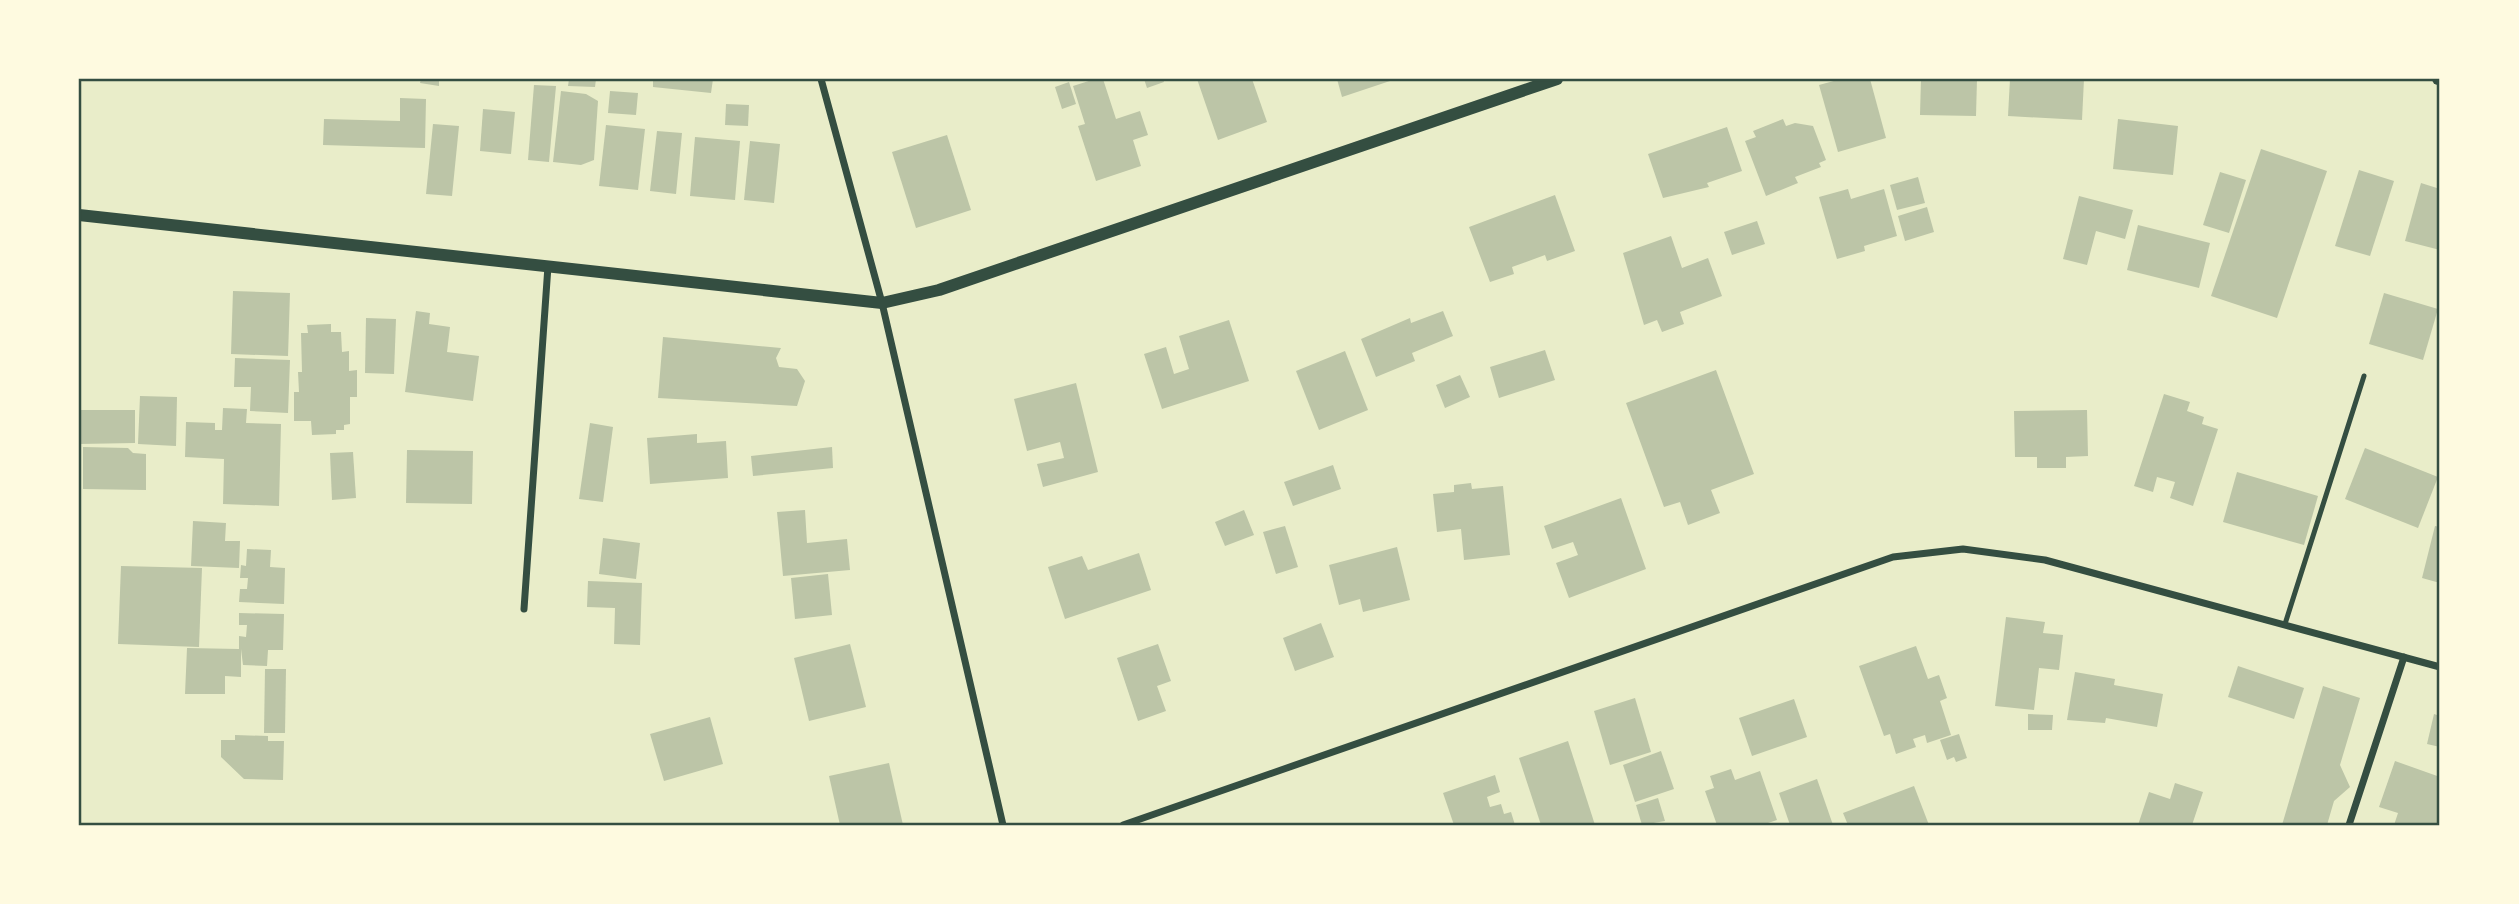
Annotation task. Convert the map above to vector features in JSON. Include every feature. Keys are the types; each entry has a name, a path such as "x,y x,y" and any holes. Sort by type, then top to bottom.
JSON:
{"street":[{"path":"821,79 882,303 1003,825"},
{"path":"79,215 882,303 939,290 1557,79"},
{"path":"524,609 548,266"},
{"path":"1123,825 1893,557 1964,549 2045,559 2440,667"},
{"path":"2349,825 2404,657"}],"lane":[{"path":"2285,624 2364,376"}],"building":[{"path":"421,79 439,79 439,86 420,83"},
{"path":"569,79 596,79 595,87 568,86"},
{"path":"653,79 713,79 711,93 653,87"},
{"path":"1103,79 1116,119 1140,111 1148,135 1133,140 1141,166 1096,181 1078,126 1085,124 1073,86"},
{"path":"1144,79 1163,79 1164,82 1147,88"},
{"path":"1197,79 1252,79 1267,122 1218,140"},
{"path":"1337,79 1390,79 1390,81 1342,97"},
{"path":"1841,79 1870,79 1886,138 1838,152 1819,85"},
{"path":"1921,79 1977,79 1976,116 1920,115"},
{"path":"2010,79 2084,79 2082,120 2008,116"},
{"path":"1069,82 1076,104 1062,109 1055,87"},
{"path":"534,85 556,86 549,162 528,160"},
{"path":"561,91 586,94 598,101 594,160 581,165 553,162"},
{"path":"610,91 638,93 636,115 608,113"},
{"path":"400,98 426,99 425,148 323,145 324,119 400,121"},
{"path":"726,104 749,105 748,126 725,125"},
{"path":"483,109 515,112 511,154 480,151"},
{"path":"1783,119 1786,126 1795,123 1813,126 1826,160 1819,163 1821,167 1795,177 1798,183 1766,196 1745,141 1756,137 1753,131"},
{"path":"2118,119 2178,126 2173,175 2113,169"},
{"path":"433,124 459,126 452,196 426,194"},
{"path":"606,125 645,129 638,190 599,186"},
{"path":"1727,127 1742,171 1707,183 1709,187 1663,198 1648,154"},
{"path":"657,131 682,133 676,194 650,191"},
{"path":"947,135 971,210 916,228 892,152"},
{"path":"695,137 740,141 735,200 690,196"},
{"path":"750,141 780,144 774,203 744,200"},
{"path":"2261,149 2327,171 2277,318 2211,296"},
{"path":"2359,170 2394,181 2370,256 2335,246"},
{"path":"2220,172 2246,180 2229,233 2203,225"},
{"path":"1918,177 1925,203 1897,210 1890,185"},
{"path":"2421,183 2440,189 2440,250 2405,241"},
{"path":"1848,189 1851,199 1884,189 1897,236 1864,246 1865,251 1837,259 1819,197"},
{"path":"1555,195 1575,251 1547,261 1545,255 1512,267 1514,274 1490,282 1469,227"},
{"path":"2079,196 2133,210 2125,239 2096,231 2087,265 2063,259"},
{"path":"1927,207 1934,232 1905,241 1898,216"},
{"path":"1757,221 1765,244 1732,255 1724,232"},
{"path":"2138,225 2210,243 2199,288 2127,270"},
{"path":"1671,236 1682,268 1708,258 1722,296 1680,312 1684,324 1662,332 1657,320 1644,325 1623,253"},
{"path":"233,291 290,293 288,356 231,354"},
{"path":"2384,293 2438,309 2423,360 2369,344"},
{"path":"416,311 430,313 429,324 450,327 447,352 479,356 473,401 405,392"},
{"path":"1443,311 1453,336 1412,353 1415,361 1376,377 1361,339 1410,318 1411,323"},
{"path":"366,318 396,319 394,374 365,373"},
{"path":"1229,320 1249,381 1162,409 1144,354 1166,347 1174,374 1189,369 1179,336"},
{"path":"331,324 331,332 341,332 342,352 349,351 349,371 357,370 357,397 350,397 350,424 344,425 344,430 336,430 336,434 312,435 311,421 294,421 294,392 299,392 298,372 302,372 301,333 308,333 307,325"},
{"path":"663,337 781,348 776,358 779,367 797,369 805,381 797,406 658,398"},
{"path":"1545,350 1555,380 1499,398 1490,367"},
{"path":"1345,351 1368,410 1319,430 1296,371"},
{"path":"235,358 290,360 288,413 250,411 251,387 234,387"},
{"path":"1716,370 1754,474 1711,490 1720,513 1688,525 1680,502 1664,507 1626,403"},
{"path":"1460,375 1470,397 1445,408 1436,385"},
{"path":"1076,383 1098,472 1043,487 1037,464 1064,458 1060,442 1027,451 1014,399"},
{"path":"2164,394 2190,402 2187,411 2204,417 2202,424 2218,429 2193,506 2170,498 2175,482 2157,477 2153,492 2134,486"},
{"path":"140,396 177,397 176,446 138,444"},
{"path":"223,408 247,409 246,423 281,424 279,506 223,504 224,459 185,457 186,422 215,423 215,430 222,430"},
{"path":"79,410 135,410 135,443 79,444"},
{"path":"2087,410 2088,456 2066,457 2066,468 2037,468 2037,457 2015,457 2014,411"},
{"path":"590,423 613,427 603,502 579,499"},
{"path":"697,434 697,443 726,441 728,478 650,484 647,438"},
{"path":"83,447 128,448 133,453 146,454 146,490 83,489"},
{"path":"832,447 833,468 753,476 751,456"},
{"path":"2365,448 2438,477 2418,528 2345,499"},
{"path":"407,450 473,451 472,504 406,503"},
{"path":"353,452 356,498 332,500 330,453"},
{"path":"1333,465 1341,489 1293,506 1284,482"},
{"path":"2237,472 2318,496 2304,545 2223,522"},
{"path":"1471,483 1472,489 1503,486 1510,555 1464,560 1461,529 1437,532 1433,494 1454,492 1454,485"},
{"path":"1621,498 1646,569 1569,598 1556,563 1578,555 1573,542 1552,549 1544,526"},
{"path":"805,510 807,543 847,539 850,570 783,576 777,512"},
{"path":"1244,510 1254,535 1225,546 1215,522"},
{"path":"193,521 226,523 225,541 240,541 239,568 191,566"},
{"path":"1285,526 1298,567 1276,574 1263,532"},
{"path":"2435,526 2440,527 2440,583 2422,578"},
{"path":"603,538 640,543 636,579 599,574"},
{"path":"1397,547 1410,600 1363,612 1360,599 1339,605 1329,565"},
{"path":"247,549 271,550 270,567 285,568 284,604 239,602 240,589 247,589 248,578 240,578 241,565 246,566"},
{"path":"1139,553 1151,590 1065,619 1048,567 1082,556 1088,570"},
{"path":"121,566 202,568 199,647 118,644"},
{"path":"828,574 832,615 795,619 791,578"},
{"path":"588,581 642,583 640,645 614,644 615,608 587,607"},
{"path":"239,613 284,614 283,650 268,650 267,666 243,665 241,649 241,677 225,676 225,694 185,694 187,648 239,649 239,636 246,637 247,625 239,625"},
{"path":"2006,617 2045,622 2043,633 2063,635 2059,670 2039,668 2034,710 1995,706"},
{"path":"1321,623 1334,657 1295,671 1283,638"},
{"path":"850,644 866,707 809,721 794,658"},
{"path":"1158,644 1171,681 1157,686 1166,711 1138,721 1117,658"},
{"path":"1916,646 1928,679 1939,675 1947,698 1940,701 1951,735 1927,743 1925,735 1913,739 1916,747 1896,754 1890,734 1884,736 1859,666"},
{"path":"2238,666 2304,688 2294,719 2228,697"},
{"path":"265,669 286,669 285,733 264,733"},
{"path":"2075,672 2115,679 2114,685 2163,694 2157,727 2106,718 2105,723 2067,720"},
{"path":"2323,686 2360,698 2340,765 2350,787 2334,801 2327,825 2282,825"},
{"path":"1635,698 1651,752 1610,765 1594,711"},
{"path":"1794,699 1807,737 1752,756 1739,718"},
{"path":"2028,714 2053,715 2052,730 2028,730"},
{"path":"2434,714 2440,716 2440,747 2427,744"},
{"path":"710,717 723,764 664,781 650,734"},
{"path":"1959,734 1967,758 1956,762 1954,757 1947,760 1940,740"},
{"path":"235,735 268,736 268,741 284,741 283,780 244,779 221,757 221,740 235,740"},
{"path":"1568,741 1595,825 1541,825 1519,758"},
{"path":"1661,751 1674,789 1635,802 1623,765"},
{"path":"2395,761 2440,777 2440,825 2394,825 2398,813 2379,807"},
{"path":"889,763 903,825 840,825 829,776"},
{"path":"1731,769 1735,780 1760,771 1777,820 1762,825 1717,825 1705,791 1714,788 1710,776"},
{"path":"1495,775 1500,792 1487,797 1490,807 1501,804 1504,814 1511,812 1515,825 1454,825 1443,793"},
{"path":"1817,779 1833,825 1790,825 1779,793"},
{"path":"2175,783 2203,792 2192,825 2138,825 2149,792 2170,799"},
{"path":"1914,786 1929,825 1848,825 1843,813"},
{"path":"1658,798 1665,821 1642,825 1636,805"}]}
